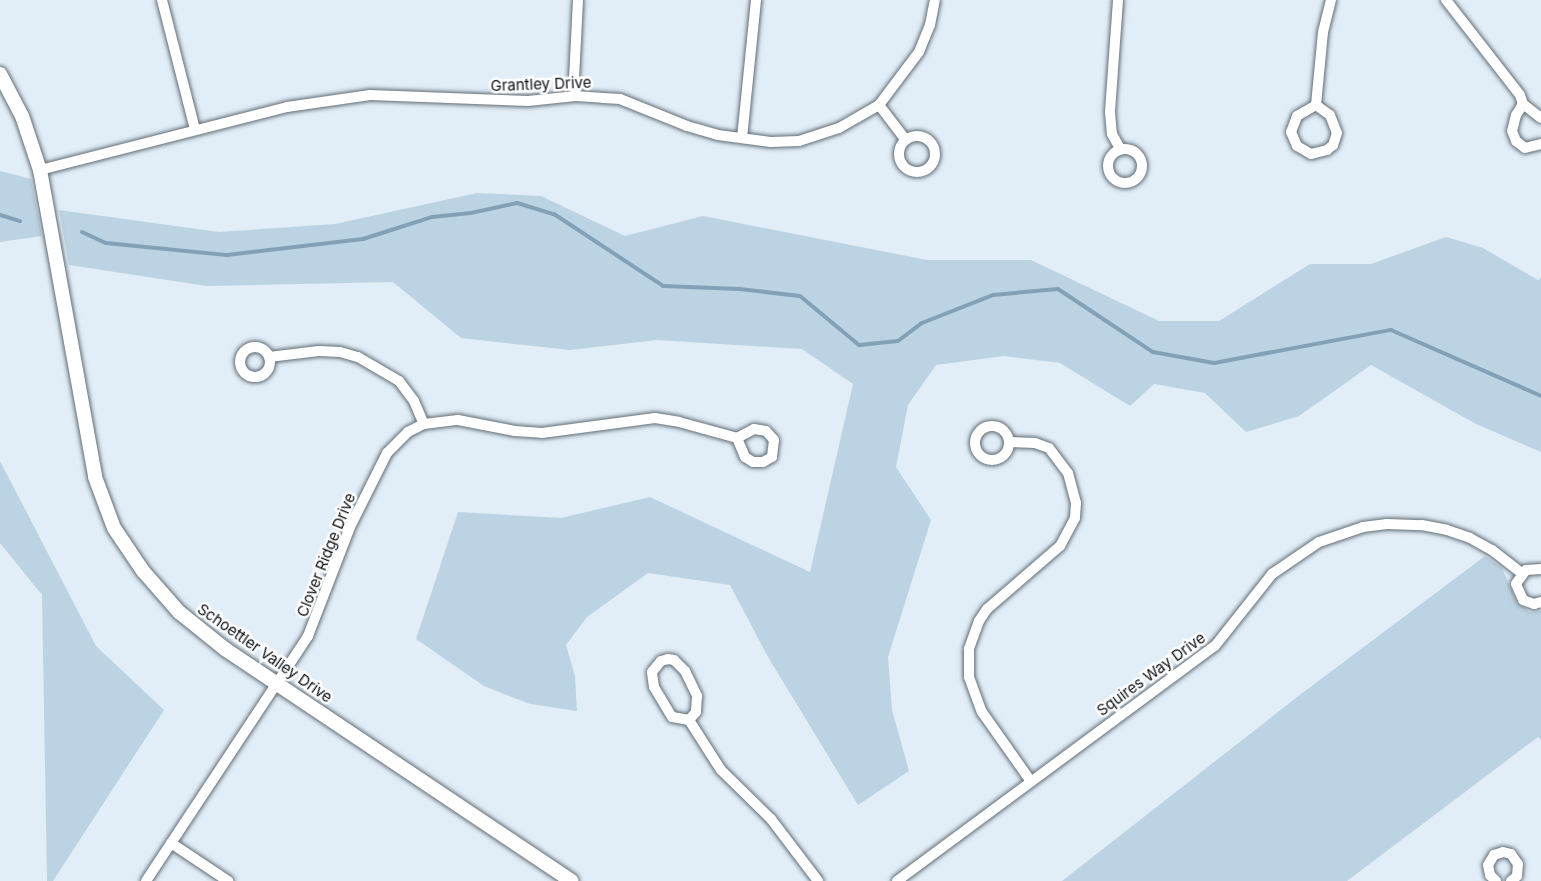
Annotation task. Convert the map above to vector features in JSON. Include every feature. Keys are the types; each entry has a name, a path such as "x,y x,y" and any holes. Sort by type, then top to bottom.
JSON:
{"street":[{"path":"162,0 195,129"},
{"path":"576,96 574,79 578,0"},
{"path":"742,138 756,0"},
{"name":"Grantley Drive","path":"40,170 287,107 370,95 528,102 576,96 620,99 687,126 718,135 771,142 799,141 839,128 879,105 919,52 930,25 935,0"},
{"path":"1118,0 1110,112 1112,134 1121,150"},
{"path":"1316,105 1323,32 1331,0"},
{"path":"1446,0 1520,95 1523,104 1541,118"},
{"name":"Schoettler Valley Drive","path":"0,74 22,116 40,170 84,426 95,477 114,528 143,571 178,612 225,649 572,881"},
{"path":"1523,104 1513,126 1514,137 1525,148 1541,144"},
{"path":"879,105 905,139"},
{"path":"1316,105 1330,115 1337,133 1333,145 1327,150 1311,154 1297,146 1291,132 1297,116 1316,105"},
{"path":"269,357 319,351 340,352 358,357 399,381 414,401 423,424"},
{"name":"Clover Ridge Drive","path":"146,881 315,621 350,527 387,453 408,432 423,424 458,420 515,431 542,433 655,418 679,422 737,438"},
{"path":"1010,442 1035,443 1049,448 1068,473 1076,503 1075,518 1060,546 987,609 979,621 969,649 969,677 982,712 1030,780"},
{"name":"Squires Way Drive","path":"897,881 1030,780 1215,646 1272,574 1318,542 1363,527 1387,524 1422,525 1470,538 1492,550 1521,573"},
{"path":"1541,569 1532,568 1521,573 1516,584 1519,595 1528,603 1541,602"},
{"path":"689,720 696,712 694,688 679,664 668,659 661,661 652,672 654,687 672,717 689,720 721,770 771,819 818,881"},
{"path":"171,843 228,881"},
{"path":"1496,881 1490,875 1488,865 1494,855 1503,852 1511,854 1518,864 1513,881"}],"shaded area":[{"path":"0,171 31,179 42,236 0,242"},
{"path":"477,193 541,196 625,236 703,216 927,260 1031,260 1159,321 1219,321 1310,264 1371,264 1446,237 1483,248 1538,280 1541,278 1541,452 1476,424 1371,365 1299,416 1246,432 1205,393 1154,384 1130,406 1060,363 1004,356 936,365 908,405 896,467 931,520 888,657 892,710 909,771 858,805 768,657 730,585 648,573 587,617 566,645 575,676 577,711 530,704 484,686 416,639 458,512 561,518 650,497 810,572 853,384 802,349 657,340 570,350 461,338 393,282 207,286 69,265 59,210 219,232 335,224"},
{"path":"0,461 96,646 164,710 53,881 47,881 42,595 0,543"},
{"path":"1485,556 1502,568 1517,603 1530,612 1541,611 1541,740 1538,737 1347,881 1062,881 1301,694"}],"waterway":[{"path":"82,232 106,243 227,255 363,239 432,217 471,213 517,203 554,214 663,286 739,289 800,296 859,345 898,341 922,323 993,295 1058,289 1153,352 1214,363 1391,330 1541,396"},
{"path":"0,215 20,221"}]}
